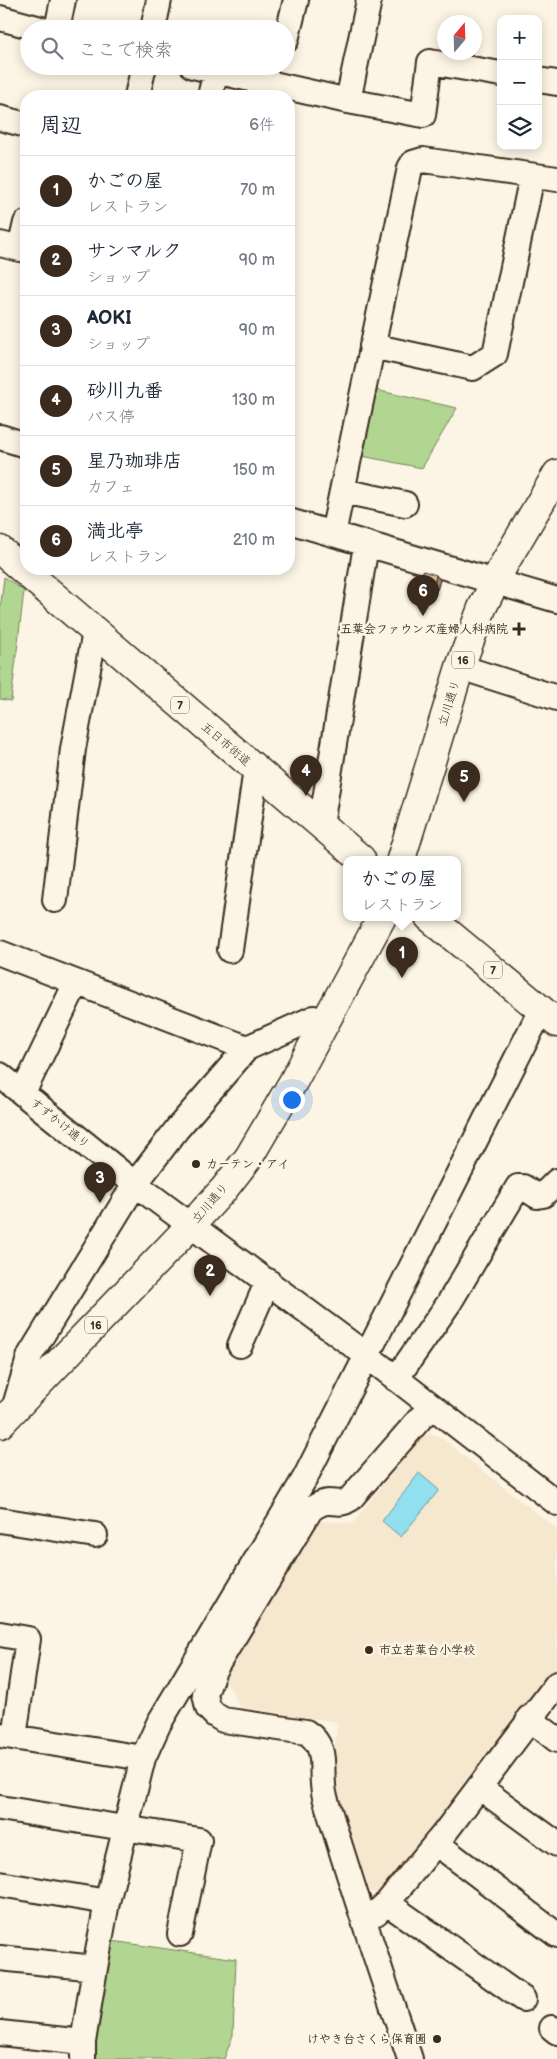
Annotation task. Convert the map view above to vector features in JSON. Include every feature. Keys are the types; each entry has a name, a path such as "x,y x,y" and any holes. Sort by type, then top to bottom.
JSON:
{"main road":[{"name":"立川通り","path":"402,856 460,667 494,583 557,474"},
{"name":"五日市街道","path":"2,556 20,571"},
{"name":"五日市街道","path":"25,575 95,632 357,856"},
{"name":"立川通り","path":"7,1417 192,1224 249,1156 325,1024 380,921"},
{"name":"7","path":"434,921 549,1016"}],"street":[{"path":"58,20 64,0"},
{"path":"155,20 160,0"},
{"path":"291,20 296,0"},
{"path":"348,101 369,0"},
{"path":"0,18 20,23"},
{"path":"238,75 277,82 348,101 423,115 430,62 497,73"},
{"path":"138,90 142,75"},
{"path":"211,90 215,75"},
{"path":"542,81 557,83"},
{"path":"0,118 20,123"},
{"path":"332,534 410,168 413,163 423,160 557,179"},
{"path":"372,346 473,368 495,354 532,176"},
{"path":"0,244 20,249"},
{"path":"0,437 20,443"},
{"path":"342,491 405,504"},
{"path":"295,523 557,600"},
{"path":"321,825 366,544"},
{"path":"55,900 73,749 95,632"},
{"path":"460,667 557,698"},
{"path":"230,950 256,769"},
{"path":"0,953 76,984 176,1019 247,1048"},
{"path":"23,1093 76,984"},
{"path":"0,2033 83,2050 107,1902 143,1758 159,1723 305,1478 366,1355 549,1016"},
{"path":"7,1417 30,1355 135,1184 177,1129 247,1048 304,1021 314,1018 325,1024"},
{"name":"すずかけ通り","path":"0,1075 135,1184 192,1224 366,1355 557,1503"},
{"path":"396,1379 449,1303 518,1188 523,1187 537,1196 543,1195 557,1181"},
{"path":"240,1345 268,1281"},
{"path":"410,2059 324,1794 321,1747 316,1739 306,1732 223,1720 208,1708 205,1694 214,1670 311,1509 328,1502 339,1504 350,1499 430,1406"},
{"path":"0,1520 95,1535"},
{"path":"0,1634 28,1640 7,1736 143,1758"},
{"path":"364,1916 376,1913 387,1903 436,1843 557,1684"},
{"path":"530,1718 557,1740"},
{"path":"479,1787 557,1844"},
{"path":"0,1808 200,1840 180,1934"},
{"path":"436,1843 557,1936"},
{"path":"0,1884 107,1902"},
{"path":"387,1903 522,2000"},
{"path":"0,1958 95,1968"}],"shaded area":[{"path":"430,1434 439,1436 557,1529 557,1667 385,1891 378,1894 371,1892 369,1888 342,1809 333,1761 337,1722 240,1707 225,1679 316,1525 322,1521 353,1523 419,1437"}],"green space":[{"path":"371,389 457,408 422,468 357,455"},
{"path":"4,577 24,591 11,701 0,699 0,610"},
{"path":"112,1941 236,1959 233,2035 224,2059 91,2059 95,2014"}],"water":[{"path":"419,1473 439,1490 401,1537 382,1521"}],"building":[{"path":"423,571 436,575 434,585 421,582"}],"place":[{"name":"満北亭","path":"423,616"},
{"name":"五葉会ファウンズ産婦人科病院","path":"519,629"},
{"name":"砂川九番","path":"306,796"},
{"name":"星乃珈琲店","path":"464,802"},
{"name":"かごの屋","path":"402,978"},
{"name":"カーテン・アイ","path":"196,1164"},
{"name":"AOKI","path":"100,1203"},
{"name":"サンマルク","path":"210,1296"},
{"name":"市立若葉台小学校","path":"369,1650"},
{"name":"けやき台さくら保育園","path":"437,2039"}]}
